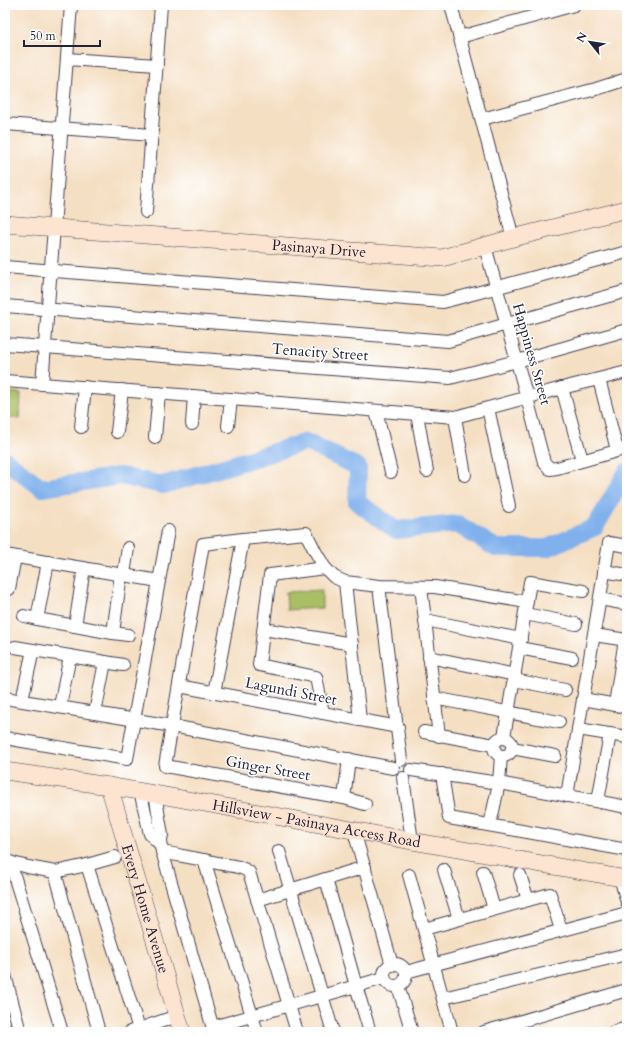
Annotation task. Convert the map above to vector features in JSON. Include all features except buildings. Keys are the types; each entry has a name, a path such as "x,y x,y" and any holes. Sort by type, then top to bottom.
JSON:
{"street":[{"path":"42,384 71,5"},
{"path":"146,212 161,5"},
{"path":"451,5 513,238"},
{"path":"460,37 574,5"},
{"path":"67,59 157,65"},
{"path":"482,120 627,79"},
{"path":"5,124 152,135"},
{"name":"Pasinaya Drive","path":"5,224 442,258 627,209"},
{"name":"Happiness Street","path":"485,246 528,398 544,462 550,469 582,460"},
{"path":"5,267 443,302 627,252"},
{"path":"5,306 448,341 627,291"},
{"name":"Tenacity Street","path":"5,344 450,378 627,330"},
{"path":"5,382 85,387 455,417 627,372"},
{"path":"562,388 582,460 622,449 599,379"},
{"path":"81,427 85,387"},
{"path":"117,432 122,390"},
{"path":"155,436 159,393"},
{"path":"192,424 194,396"},
{"path":"228,426 231,399"},
{"path":"488,408 510,506"},
{"path":"376,411 391,472"},
{"path":"417,414 426,471"},
{"path":"455,417 465,474"},
{"path":"5,738 127,759 168,531"},
{"path":"172,726 203,544 243,538 306,533 325,568 334,576 345,582 379,586 435,587 527,602"},
{"path":"214,693 243,538"},
{"path":"567,796 609,543 627,546"},
{"path":"113,632 122,574 128,548"},
{"path":"10,589 10,556 159,581"},
{"path":"37,619 48,562"},
{"path":"75,626 84,568"},
{"path":"323,713 316,677 259,665 270,575 325,568"},
{"path":"604,571 627,575"},
{"path":"345,582 360,720"},
{"path":"504,737 530,582 583,591"},
{"path":"379,586 398,727 407,840"},
{"path":"421,587 439,736"},
{"path":"600,599 627,604"},
{"path":"525,614 576,624"},
{"path":"24,616 128,635"},
{"path":"425,620 572,658"},
{"path":"264,629 352,644"},
{"path":"583,699 621,706 626,640 594,635"},
{"path":"15,647 123,665"},
{"path":"22,700 33,650"},
{"path":"60,706 70,656"},
{"path":"429,658 565,690"},
{"path":"96,713 105,662"},
{"name":"Lagundi Street","path":"179,686 398,727"},
{"path":"5,698 60,706 172,726 349,759 401,771 442,774 627,807"},
{"path":"434,698 559,722"},
{"name":"Ginger Street","path":"172,726 165,766 344,798 365,804"},
{"path":"578,729 627,737"},
{"path":"424,732 494,745"},
{"path":"598,801 610,734"},
{"path":"504,737 510,740 512,748 509,754 502,756 495,752 494,745 497,739 504,737"},
{"path":"512,748 555,756"},
{"path":"490,825 502,756"},
{"path":"344,798 349,759"},
{"name":"Hillsview - Pasinaya Access Road","path":"5,771 148,792 354,831 624,878"},
{"path":"442,774 449,818 627,850"},
{"name":"Every Home Avenue","path":"109,786 182,1032"},
{"path":"148,792 162,835 161,848 214,1029 252,1015 384,978"},
{"path":"354,831 392,965"},
{"path":"161,848 204,860 238,867 249,872 297,1032"},
{"path":"279,851 333,1032"},
{"path":"8,862 55,872 88,865 115,857"},
{"path":"204,860 256,1032"},
{"path":"8,862 62,1032"},
{"path":"88,865 135,1030 177,1016"},
{"path":"257,900 365,867"},
{"path":"444,870 459,919"},
{"path":"55,872 99,1032"},
{"path":"483,872 494,909"},
{"path":"409,875 452,1032"},
{"path":"520,875 528,900"},
{"path":"624,878 627,902"},
{"path":"326,879 370,1032"},
{"path":"424,929 550,894 561,930"},
{"path":"406,972 627,913"},
{"path":"443,998 627,954"},
{"path":"392,965 399,965 406,972 405,980 398,986 389,985 384,978 387,968 392,965"},
{"path":"5,974 7,994 20,1030 5,1032"},
{"path":"398,986 412,1032"},
{"path":"484,1032 627,990"},
{"path":"614,1032 627,1028"}],"green space":[{"path":"5,392 21,393 20,419 5,418"},
{"path":"322,590 322,608 287,610 286,592"}],"waterway":[{"path":"5,460 42,488 120,476 163,485 306,442 358,467 357,502 396,530 457,524 496,548 547,548 595,527 627,472"}]}
